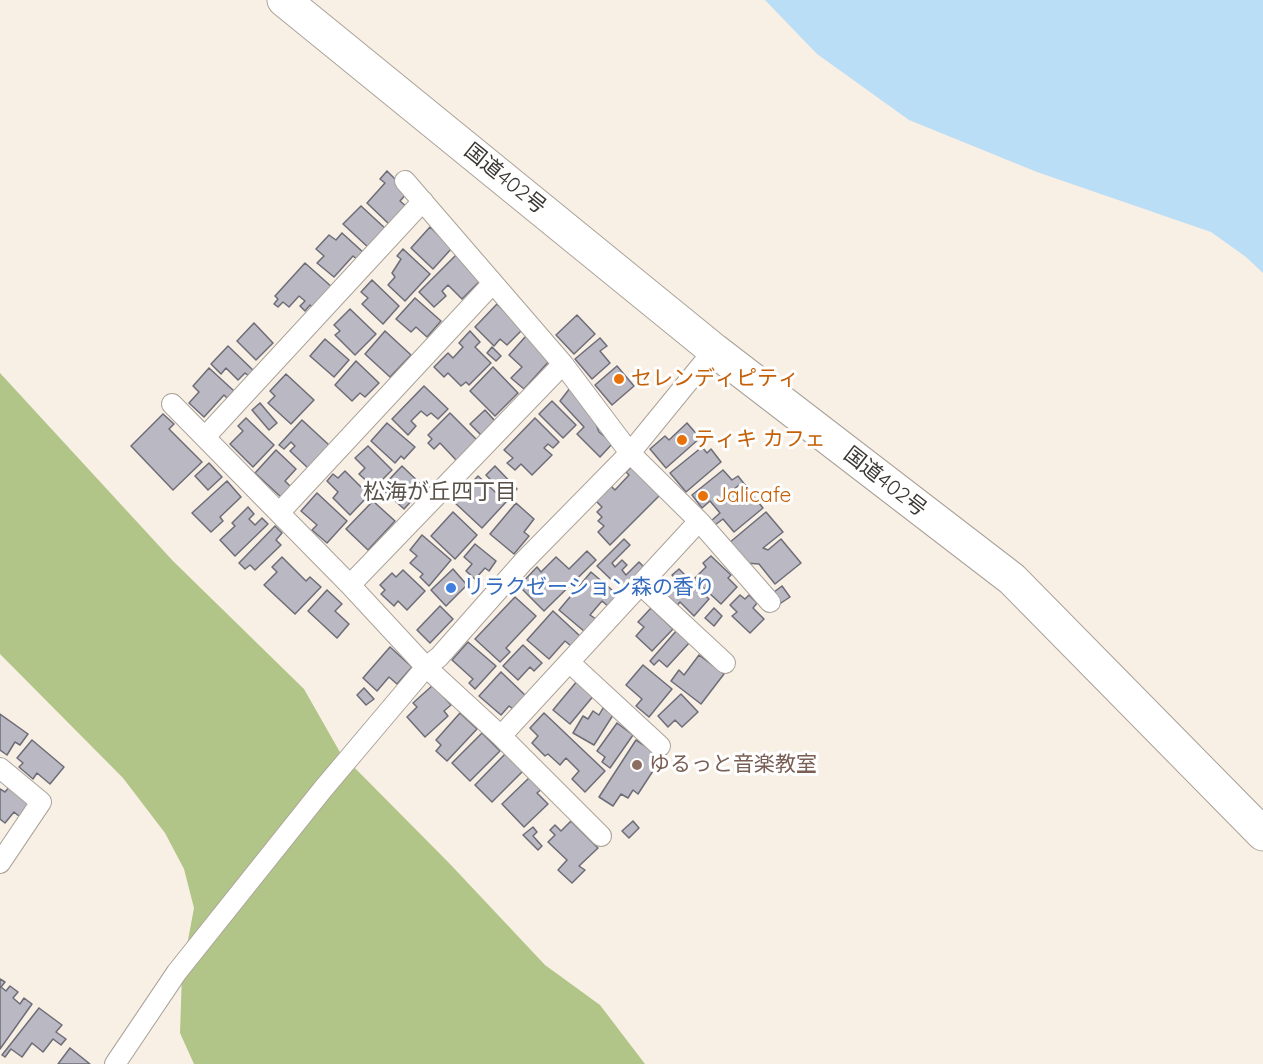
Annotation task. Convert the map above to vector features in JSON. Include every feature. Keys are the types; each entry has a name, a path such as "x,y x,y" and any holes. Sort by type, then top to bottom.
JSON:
{"highway":[{"name":"国道402号","path":"284,0 714,350 1012,579 1263,834"}],"street":[{"path":"405,181 563,364 630,453 699,521 770,602"},
{"path":"205,437 423,201"},
{"path":"279,513 493,283"},
{"path":"115,1064 177,972 323,789 426,667 439,657 523,562 630,453 714,350"},
{"path":"350,585 563,364"},
{"path":"172,404 350,585 426,667 501,736 601,836"},
{"path":"501,736 699,521"},
{"path":"641,585 725,663"},
{"path":"569,663 660,746"},
{"path":"0,768 41,802 0,863"}],"green space":[{"path":"0,373 173,561 304,689 341,754 450,864 545,965 600,1005 645,1064 194,1064 180,1033 182,972 194,908 184,869 165,833 123,778 0,654"}],"water":[{"path":"765,0 1263,0 1263,273 1246,257 1211,232 1037,172 909,120 817,54"}],"building":[{"path":"387,171 408,192 400,201 407,207 390,225 367,203 385,183 380,179"},
{"path":"361,206 387,230 370,249 343,224"},
{"path":"430,227 452,248 433,269 411,248"},
{"path":"342,233 364,253 358,260 353,256 334,277 317,263 324,256 316,249 329,235 336,240"},
{"path":"403,249 430,274 405,301 388,285 395,277 392,273 401,259 397,256"},
{"path":"457,254 482,279 462,299 448,285 442,291 446,296 434,307 419,292"},
{"path":"305,263 333,288 314,309 310,305 305,311 300,306 305,301 299,296 289,307 283,302 278,307 274,304 278,299 275,296"},
{"path":"372,280 399,306 383,324 362,304 368,298 361,292"},
{"path":"415,298 441,321 427,337 416,327 411,332 396,319"},
{"path":"497,304 523,329 507,345 500,339 494,346 475,327"},
{"path":"350,309 376,334 355,355 335,335 340,331 334,325"},
{"path":"577,315 595,334 574,354 556,335"},
{"path":"254,323 273,343 256,360 237,341"},
{"path":"385,331 411,355 390,377 365,354"},
{"path":"470,331 480,342 475,347 491,363 469,385 466,382 461,386 448,373 444,377 434,367 448,353 453,358 463,347 459,343"},
{"path":"526,336 551,359 524,389 511,378 522,367 509,355"},
{"path":"600,338 607,346 600,351 610,363 592,379 575,359"},
{"path":"325,339 349,360 334,377 310,356"},
{"path":"228,346 255,372 250,377 245,373 238,380 226,368 221,374 211,364"},
{"path":"492,347 501,356 496,361 487,353"},
{"path":"356,361 379,383 365,397 360,393 352,401 335,385"},
{"path":"617,366 634,386 612,405 595,385"},
{"path":"493,367 518,393 495,416 470,391"},
{"path":"209,368 234,391 227,398 224,395 204,417 189,403 199,392 193,386"},
{"path":"286,374 314,400 291,424 268,403 275,396 270,391"},
{"path":"424,386 448,409 438,419 431,413 427,416 421,411 411,421 416,426 408,435 392,419"},
{"path":"570,388 594,419 599,432 613,443 600,457 577,434 584,427 560,401"},
{"path":"552,401 576,425 563,438 539,414"},
{"path":"260,403 277,423 269,430 252,410"},
{"path":"485,410 496,422 482,436 470,424"},
{"path":"450,413 477,440 457,461 440,443 434,449 428,443 432,439 428,435"},
{"path":"163,414 174,424 169,429 202,462 173,490 131,446"},
{"path":"246,418 274,445 253,467 230,444 243,431 238,426"},
{"path":"535,418 559,442 553,448 548,444 544,448 552,455 532,475 521,464 515,470 507,463 513,458 504,450"},
{"path":"302,420 329,445 308,468 290,451 295,446 291,442 284,449 279,445"},
{"path":"387,423 415,447 404,459 401,456 395,463 371,441"},
{"path":"687,423 700,438 666,468 650,449 665,436 669,440"},
{"path":"368,446 392,470 374,488 359,474 365,468 355,458"},
{"path":"702,447 707,453 711,449 721,462 686,492 670,473"},
{"path":"276,450 296,469 285,481 292,488 282,498 255,473"},
{"path":"209,463 222,477 208,490 195,476"},
{"path":"634,465 662,493 610,545 598,532 604,526 598,521 602,517 597,512 602,507 596,501 611,486 615,490 629,475 626,472"},
{"path":"402,466 428,491 421,499 417,495 404,509 381,488"},
{"path":"495,466 517,489 508,498 486,475"},
{"path":"723,470 732,480 738,476 749,490 745,493 739,485 733,490 741,500 744,498 748,502 754,497 763,508 734,532 723,519 715,525 711,521 720,513 710,501 702,508 692,495"},
{"path":"345,471 369,495 350,515 333,498 338,492 327,481 333,474 338,478"},
{"path":"478,476 506,502 482,528 454,502"},
{"path":"227,481 241,497 220,517 223,521 211,532 192,513"},
{"path":"317,493 347,521 327,543 312,530 317,525 301,511"},
{"path":"373,501 395,521 368,550 346,529"},
{"path":"516,503 534,519 524,532 529,536 514,554 490,534"},
{"path":"248,507 254,514 249,519 255,525 262,518 268,524 235,556 220,540 235,526 232,523"},
{"path":"453,512 477,535 455,559 431,536"},
{"path":"766,512 783,532 763,548 768,550 781,539 801,563 775,584 759,564 745,563 729,543"},
{"path":"275,526 282,533 276,540 281,545 255,570 250,565 245,569 239,563"},
{"path":"422,535 451,560 429,586 420,577 423,574 410,563 417,556 410,550"},
{"path":"624,539 630,545 612,563 615,567 622,560 627,565 622,570 626,575 639,562 646,569 624,592 597,566"},
{"path":"475,544 496,561 489,571 485,568 475,579 466,571 472,564 464,557"},
{"path":"587,551 596,560 544,611 519,586 537,567 541,572 556,557 569,569"},
{"path":"711,556 731,575 728,578 737,587 721,604 694,579 706,567 703,563"},
{"path":"282,557 306,581 310,577 321,587 295,614 264,585 277,572 272,567"},
{"path":"453,569 467,585 446,606 431,590"},
{"path":"679,569 709,599 694,616 680,602 676,607 663,595 677,580 672,575"},
{"path":"403,570 425,591 407,610 398,601 394,606 381,594 385,590 380,585 392,573 396,577"},
{"path":"591,572 619,596 609,607 602,601 590,615 596,619 585,632 559,610"},
{"path":"782,586 790,597 778,605 770,595"},
{"path":"327,590 342,604 335,611 349,624 337,638 308,611"},
{"path":"740,595 745,599 749,595 757,603 753,608 764,619 750,633 732,616 737,612 730,605"},
{"path":"515,597 536,616 506,648 510,652 500,662 475,639"},
{"path":"440,606 453,619 430,643 417,630"},
{"path":"651,608 673,629 652,651 636,636 644,627 638,622"},
{"path":"714,608 722,616 714,626 705,618"},
{"path":"553,611 580,636 571,646 565,641 549,659 527,640"},
{"path":"677,630 690,642 667,667 659,660 654,665 650,661"},
{"path":"468,642 496,666 475,689 469,683 473,679 452,660"},
{"path":"523,645 542,663 534,671 530,667 518,680 503,666"},
{"path":"390,647 412,667 397,684 389,677 377,691 363,678"},
{"path":"699,655 724,674 701,704 671,681 679,670 684,675"},
{"path":"643,665 672,689 649,717 636,706 642,699 626,685"},
{"path":"501,672 526,696 513,709 509,706 501,715 479,696"},
{"path":"578,680 595,694 570,724 553,710"},
{"path":"433,685 451,705 444,711 448,716 425,737 407,717 417,707 413,703"},
{"path":"364,688 374,699 366,705 357,695"},
{"path":"681,694 698,712 682,727 675,720 668,727 658,716"},
{"path":"603,708 613,715 594,745 573,733 583,716 588,719 593,711 599,715"},
{"path":"460,713 477,729 447,761 436,751 441,745 436,740"},
{"path":"544,713 605,771 585,792 572,779 579,771 566,758 560,765 548,754 545,756 532,743 538,736 530,728"},
{"path":"0,714 28,734 20,745 15,742 7,755 0,750"},
{"path":"617,723 633,735 610,768 602,762 605,757 597,751"},
{"path":"482,733 500,751 470,781 452,763"},
{"path":"32,740 64,767 50,784 37,773 33,779 19,767 23,763 17,758"},
{"path":"636,740 662,757 638,794 633,790 628,798 621,794 613,806 599,797"},
{"path":"506,753 523,771 492,802 475,785"},
{"path":"531,776 543,788 537,793 548,804 524,827 502,804"},
{"path":"10,786 31,803 20,817 14,812 5,823 0,819 0,789 5,792"},
{"path":"571,821 598,848 579,866 585,870 572,883 558,870 567,860 548,842 555,835 550,830 555,825 561,831"},
{"path":"633,821 639,828 629,838 622,831"},
{"path":"533,827 537,832 533,836 542,846 538,850 523,835"},
{"path":"0,979 5,982 1,987 6,991 10,986 18,992 13,998 20,1004 24,998 32,1004 0,1049"},
{"path":"39,1008 62,1025 56,1032 66,1039 61,1045 53,1039 43,1052 32,1043 22,1057 11,1049 5,1057 2,1055"},
{"path":"70,1048 90,1064 58,1064"}],"place":[{"name":"セレンディピティ","path":"619,379"},
{"name":"ティキ カフェ","path":"682,440"},
{"name":"Jalicafe","path":"703,496"},
{"name":"リラクゼーション森の香り","path":"451,588"},
{"name":"ゆるっと音楽教室","path":"637,765"}],"district":[{"name":"松海が丘四丁目","path":"440,492"}]}
